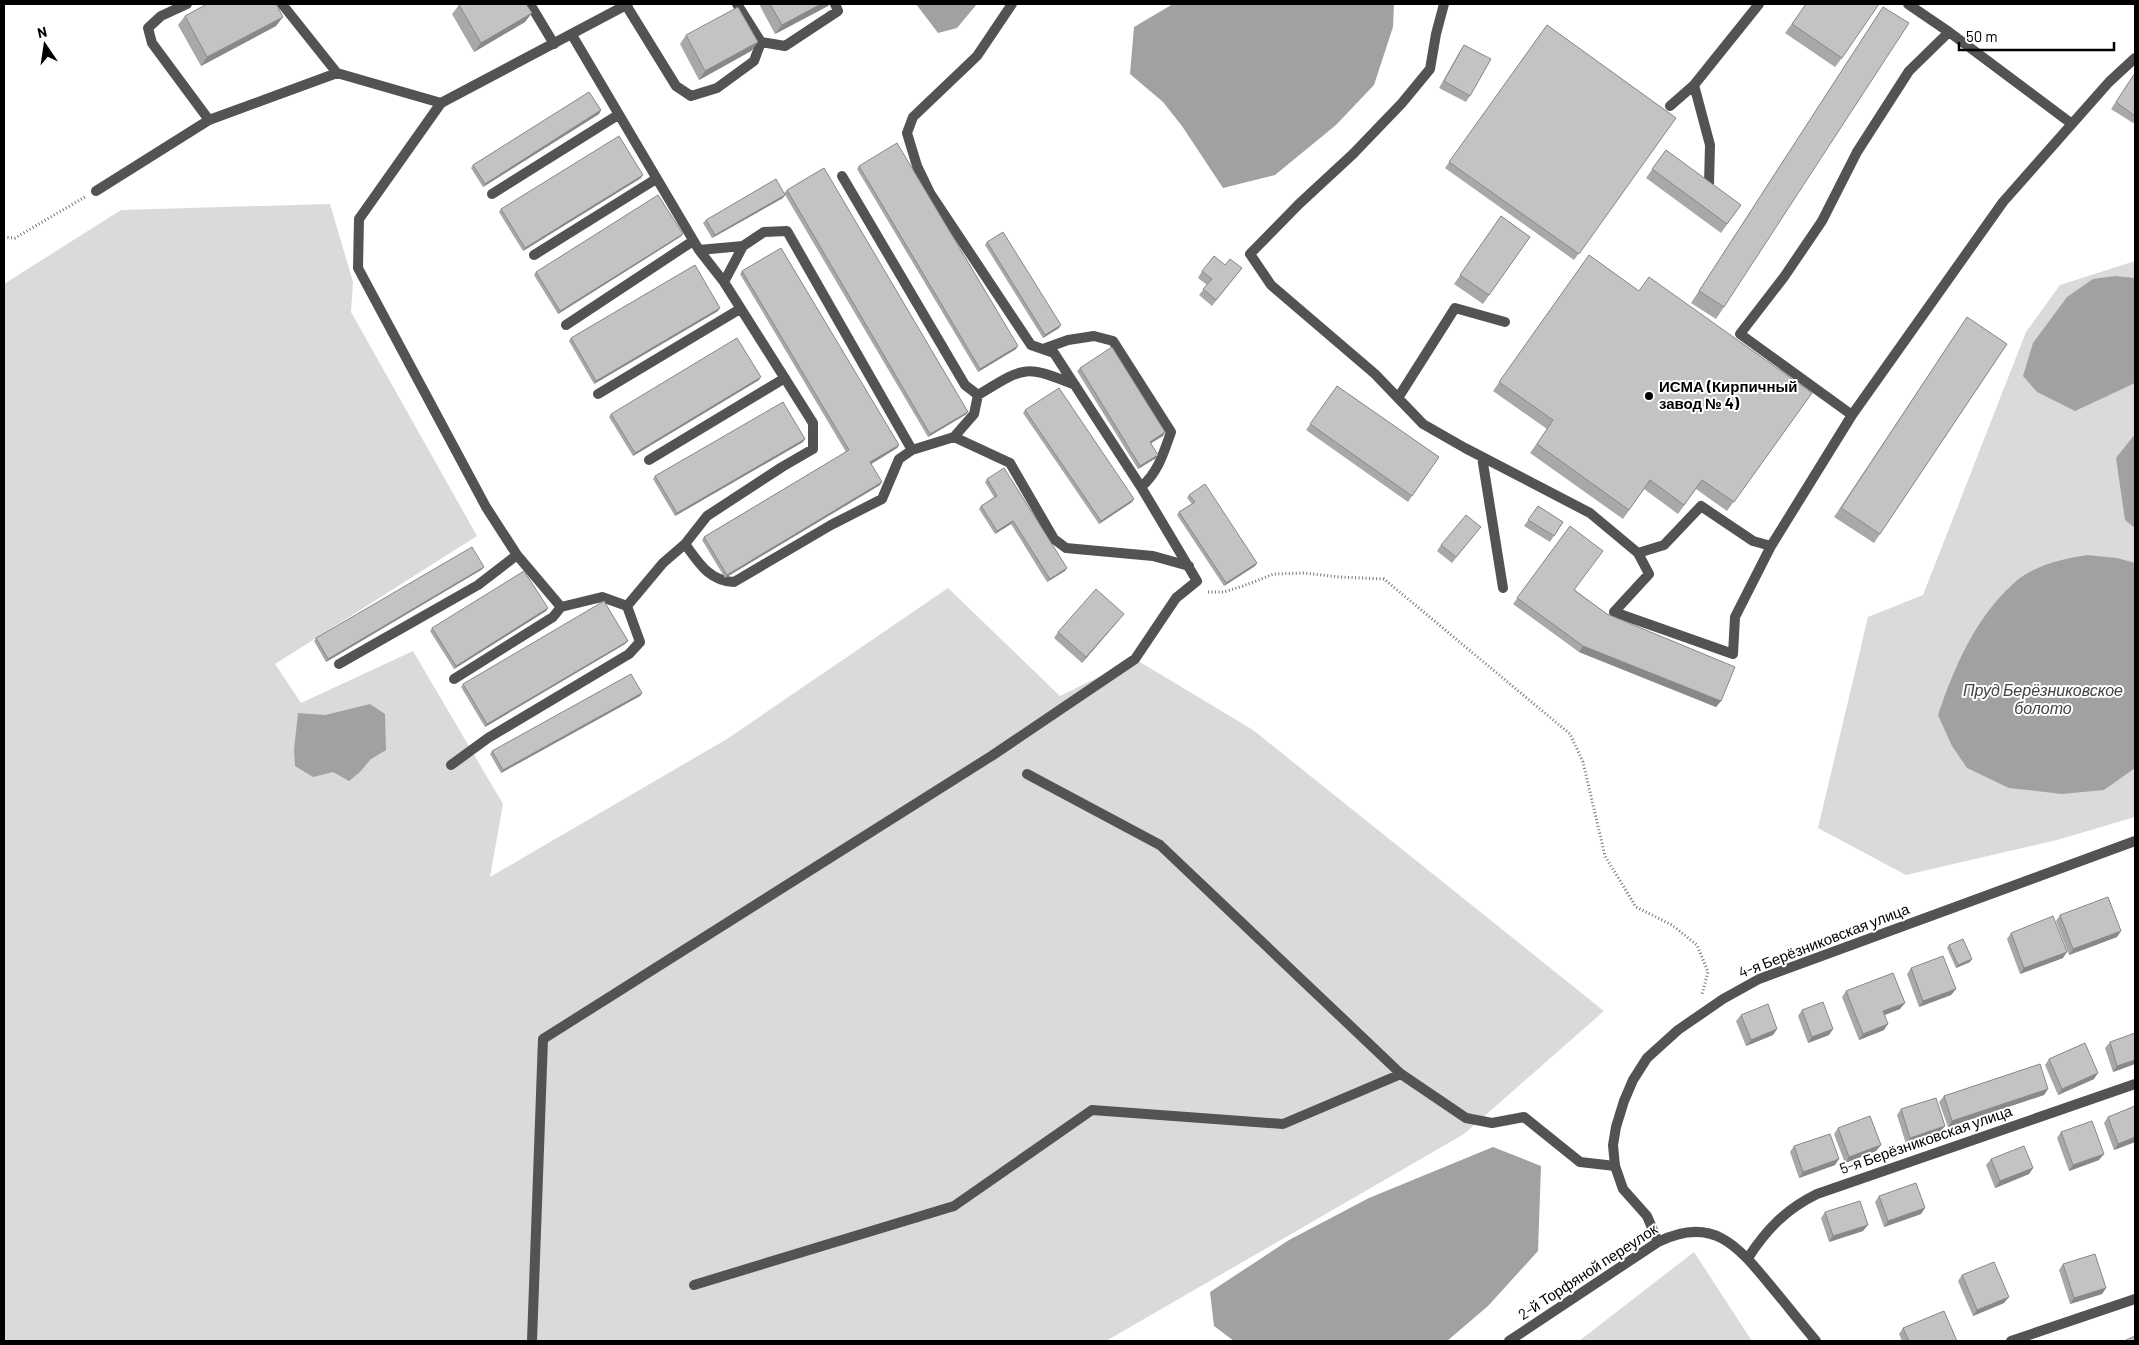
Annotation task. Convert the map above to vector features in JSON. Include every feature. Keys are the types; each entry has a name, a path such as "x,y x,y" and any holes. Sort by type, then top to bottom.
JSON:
{"street":[{"path":"186,4 161,16 148,28 152,43 209,120"},
{"path":"282,4 337,73 441,103"},
{"path":"530,4 554,44"},
{"path":"561,607 516,555 486,506 358,268 360,219 441,103 572,35 626,4 676,86 691,96 717,88 754,61 761,42"},
{"path":"737,4 761,42 785,46 838,11 835,4"},
{"path":"532,1341 543,1040 993,756 1135,660 1176,598 1197,581 1141,486 1054,353 1031,345 930,193 917,166 908,133 913,117 976,56 1012,4"},
{"path":"1444,4 1436,34 1430,69 1402,103 1353,154 1299,204 1250,254 1271,285 1375,374 1422,424 1590,513 1638,552 1649,574 1614,612 1734,654 1735,617 1771,546 1852,415 2003,202 2109,82 2135,58"},
{"path":"1670,106 1694,85 1759,4"},
{"path":"1908,4 1949,32 2072,124"},
{"path":"1852,415 1740,334 1784,277 1822,221 1858,152 1910,71 1949,32"},
{"path":"572,35 696,246 724,282 814,423 813,449 707,516 685,544 663,563 627,606"},
{"path":"96,191 209,120 337,73"},
{"path":"1694,85 1710,145 1709,184"},
{"path":"492,194 618,115"},
{"path":"842,176 965,385 978,395"},
{"path":"534,255 656,179"},
{"path":"724,282 743,246 764,232 787,231 912,450"},
{"path":"566,325 696,246 743,246"},
{"path":"1398,398 1455,308 1505,322"},
{"path":"598,394 740,309"},
{"path":"1043,349 1068,340 1094,336 1113,341 1171,432 1162,458 1150,480 1141,486"},
{"path":"685,544 703,568 722,581 734,582 831,525 882,499 899,460 912,450 954,436 974,414 978,395 1015,373 1031,370 1075,385"},
{"path":"649,460 785,378"},
{"path":"954,436 1010,463 1054,538 1066,548 1153,556 1188,566"},
{"path":"1482,457 1503,588"},
{"path":"1638,552 1664,545 1701,506 1753,540 1771,546"},
{"path":"339,664 478,584 516,555"},
{"path":"454,679 553,617 561,607 602,597 627,606"},
{"path":"452,766 488,738 629,654 640,642 627,606"},
{"path":"1027,774 1160,845 1401,1074 1466,1118 1492,1123 1524,1118 1580,1162 1615,1166"},
{"name":"4-я Берёзниковская улица","path":"1658,1242 1647,1216 1623,1189 1615,1166 1613,1144 1616,1127 1627,1094 1647,1058 1678,1030 1723,999 1759,980 1806,961 2135,841"},
{"path":"694,1285 954,1206 1092,1110 1283,1124 1401,1074"},
{"name":"5-я Берёзниковская улица","path":"1748,1258 1772,1225 1799,1202 1825,1190 2135,1084"},
{"name":"2-й Торфяной переулок","path":"1510,1341 1658,1242 1673,1234 1689,1231 1706,1232 1719,1236 1731,1243 1748,1258 1816,1341"},
{"path":"2011,1341 2135,1299"}],"path":[{"path":"4,237 15,238 96,191"},
{"path":"1197,581 1200,592 1224,592 1274,574 1384,579 1526,696 1570,734 1583,762 1605,856 1636,907 1672,926 1697,945 1708,972 1701,1000"}],"shaded area":[{"path":"330,204 353,282 351,312 477,536 275,664 301,703 413,651 503,804 490,877 727,739 948,588 1060,696 1135,659 1253,730 1604,1011 1464,1134 1106,1341 4,1341 4,284 121,210"},
{"path":"2135,261 2135,817 2057,840 1906,875 1818,828 1868,617 1923,595 2026,332 2060,285"},
{"path":"1694,1252 1752,1341 1579,1341"}],"water":[{"path":"916,4 977,4 957,28 938,33"},
{"path":"1173,4 1394,4 1393,27 1374,85 1336,125 1275,175 1223,188 1182,126 1163,102 1130,74 1134,27"},
{"path":"2115,276 2135,278 2135,383 2075,411 2037,392 2023,376 2033,343 2067,297 2093,279"},
{"path":"2135,434 2135,528 2125,520 2116,458"},
{"name":"Пруд Берёзниковское болото","path":"2087,555 2117,558 2135,563 2135,768 2104,790 2062,794 2009,788 1967,768 1952,746 1938,715 1951,679 1967,645 2000,597 2029,572 2057,561"},
{"path":"370,704 385,714 386,750 371,759 360,772 349,781 333,772 313,777 295,766 294,750 298,713 325,715"},
{"path":"1493,1147 1541,1166 1538,1251 1488,1306 1447,1341 1234,1341 1214,1326 1210,1292 1289,1240 1369,1198"}],"building":[{"path":"207,4 276,4 283,17 207,57 185,16"},
{"path":"526,4 532,13 481,43 459,5"},
{"path":"770,4 821,4 782,25"},
{"path":"1806,4 1879,4 1842,58 1792,24"},
{"path":"738,7 758,42 705,71 686,35"},
{"path":"1883,7 1909,23 1724,307 1699,291"},
{"path":"1547,25 1676,118 1579,254 1449,162"},
{"path":"1464,45 1491,59 1470,96 1444,81"},
{"path":"2135,73 2135,116 2116,102"},
{"path":"589,92 601,110 485,184 473,165"},
{"path":"619,136 643,175 525,248 501,209"},
{"path":"897,143 1018,346 980,369 859,166"},
{"path":"1666,150 1741,205 1727,224 1652,169"},
{"path":"824,168 968,412 930,434 787,190"},
{"path":"776,179 785,195 715,235 706,220"},
{"path":"658,195 683,234 560,311 536,272"},
{"path":"1501,216 1530,237 1489,295 1460,275"},
{"path":"1003,232 1061,325 1045,335 987,242"},
{"path":"781,248 899,445 870,462 882,482 727,575 704,537 849,450 742,271"},
{"name":"ИСМА (Кирпичный завод № 4)","path":"1589,255 1639,291 1649,277 1812,393 1734,502 1702,480 1684,505 1650,480 1629,510 1537,444 1553,420 1499,382"},
{"path":"1214,256 1225,265 1230,259 1242,268 1216,300 1203,289 1212,279 1202,271"},
{"path":"695,265 720,308 596,381 571,338"},
{"path":"1967,317 2007,344 1880,534 1841,508"},
{"path":"737,338 761,377 635,453 611,414"},
{"path":"1112,347 1165,432 1150,442 1158,455 1140,466 1080,368"},
{"path":"1337,386 1439,457 1412,496 1310,424"},
{"path":"1059,388 1134,499 1101,521 1025,410"},
{"path":"783,402 805,439 677,513 655,476"},
{"path":"1004,468 1067,568 1050,579 1013,521 997,531 981,506 997,496 987,479"},
{"path":"1205,484 1257,563 1226,583 1179,512 1195,502 1189,495"},
{"path":"1538,506 1563,522 1554,536 1528,520"},
{"path":"1466,515 1481,527 1456,557 1441,545"},
{"path":"1570,526 1603,551 1574,590 1607,614 1735,667 1721,701 1583,646 1517,598"},
{"path":"472,547 484,567 328,659 316,638"},
{"path":"524,571 548,608 456,666 432,628"},
{"path":"1096,589 1124,614 1086,657 1058,632"},
{"path":"604,601 628,641 487,724 463,684"},
{"path":"631,674 642,693 503,770 492,751"},
{"path":"2108,897 2121,931 2073,949 2060,915"},
{"path":"2053,916 2067,952 2024,968 2011,933"},
{"path":"1963,939 1972,959 1958,965 1949,945"},
{"path":"1943,956 1956,989 1923,1001 1911,968"},
{"path":"1893,973 1905,1003 1883,1011 1888,1024 1863,1034 1846,991"},
{"path":"1823,1002 1833,1029 1812,1037 1802,1010"},
{"path":"1768,1004 1777,1029 1751,1040 1741,1015"},
{"path":"2135,1033 2135,1060 2117,1066 2110,1042"},
{"path":"2085,1043 2098,1073 2062,1089 2049,1059"},
{"path":"2040,1064 2048,1089 1952,1121 1944,1096"},
{"path":"1936,1098 1945,1126 1910,1138 1901,1109"},
{"path":"2135,1106 2135,1137 2118,1144 2108,1117"},
{"path":"1870,1116 1881,1145 1849,1157 1838,1128"},
{"path":"2092,1121 2104,1154 2073,1165 2061,1132"},
{"path":"1830,1134 1839,1159 1803,1172 1794,1146"},
{"path":"2024,1146 2033,1168 2000,1181 1991,1159"},
{"path":"1916,1183 1925,1208 1888,1221 1879,1196"},
{"path":"1860,1201 1868,1225 1833,1236 1825,1212"},
{"path":"2095,1254 2106,1288 2074,1298 2063,1264"},
{"path":"1994,1262 2009,1297 1977,1310 1962,1275"},
{"path":"1944,1311 1957,1341 1909,1341 1903,1328"},
{"path":"2135,1336 2135,1341 2124,1341"}],"place":[{"name":"ИСМА (Кирпичный завод № 4)","path":"1649,396"}]}
